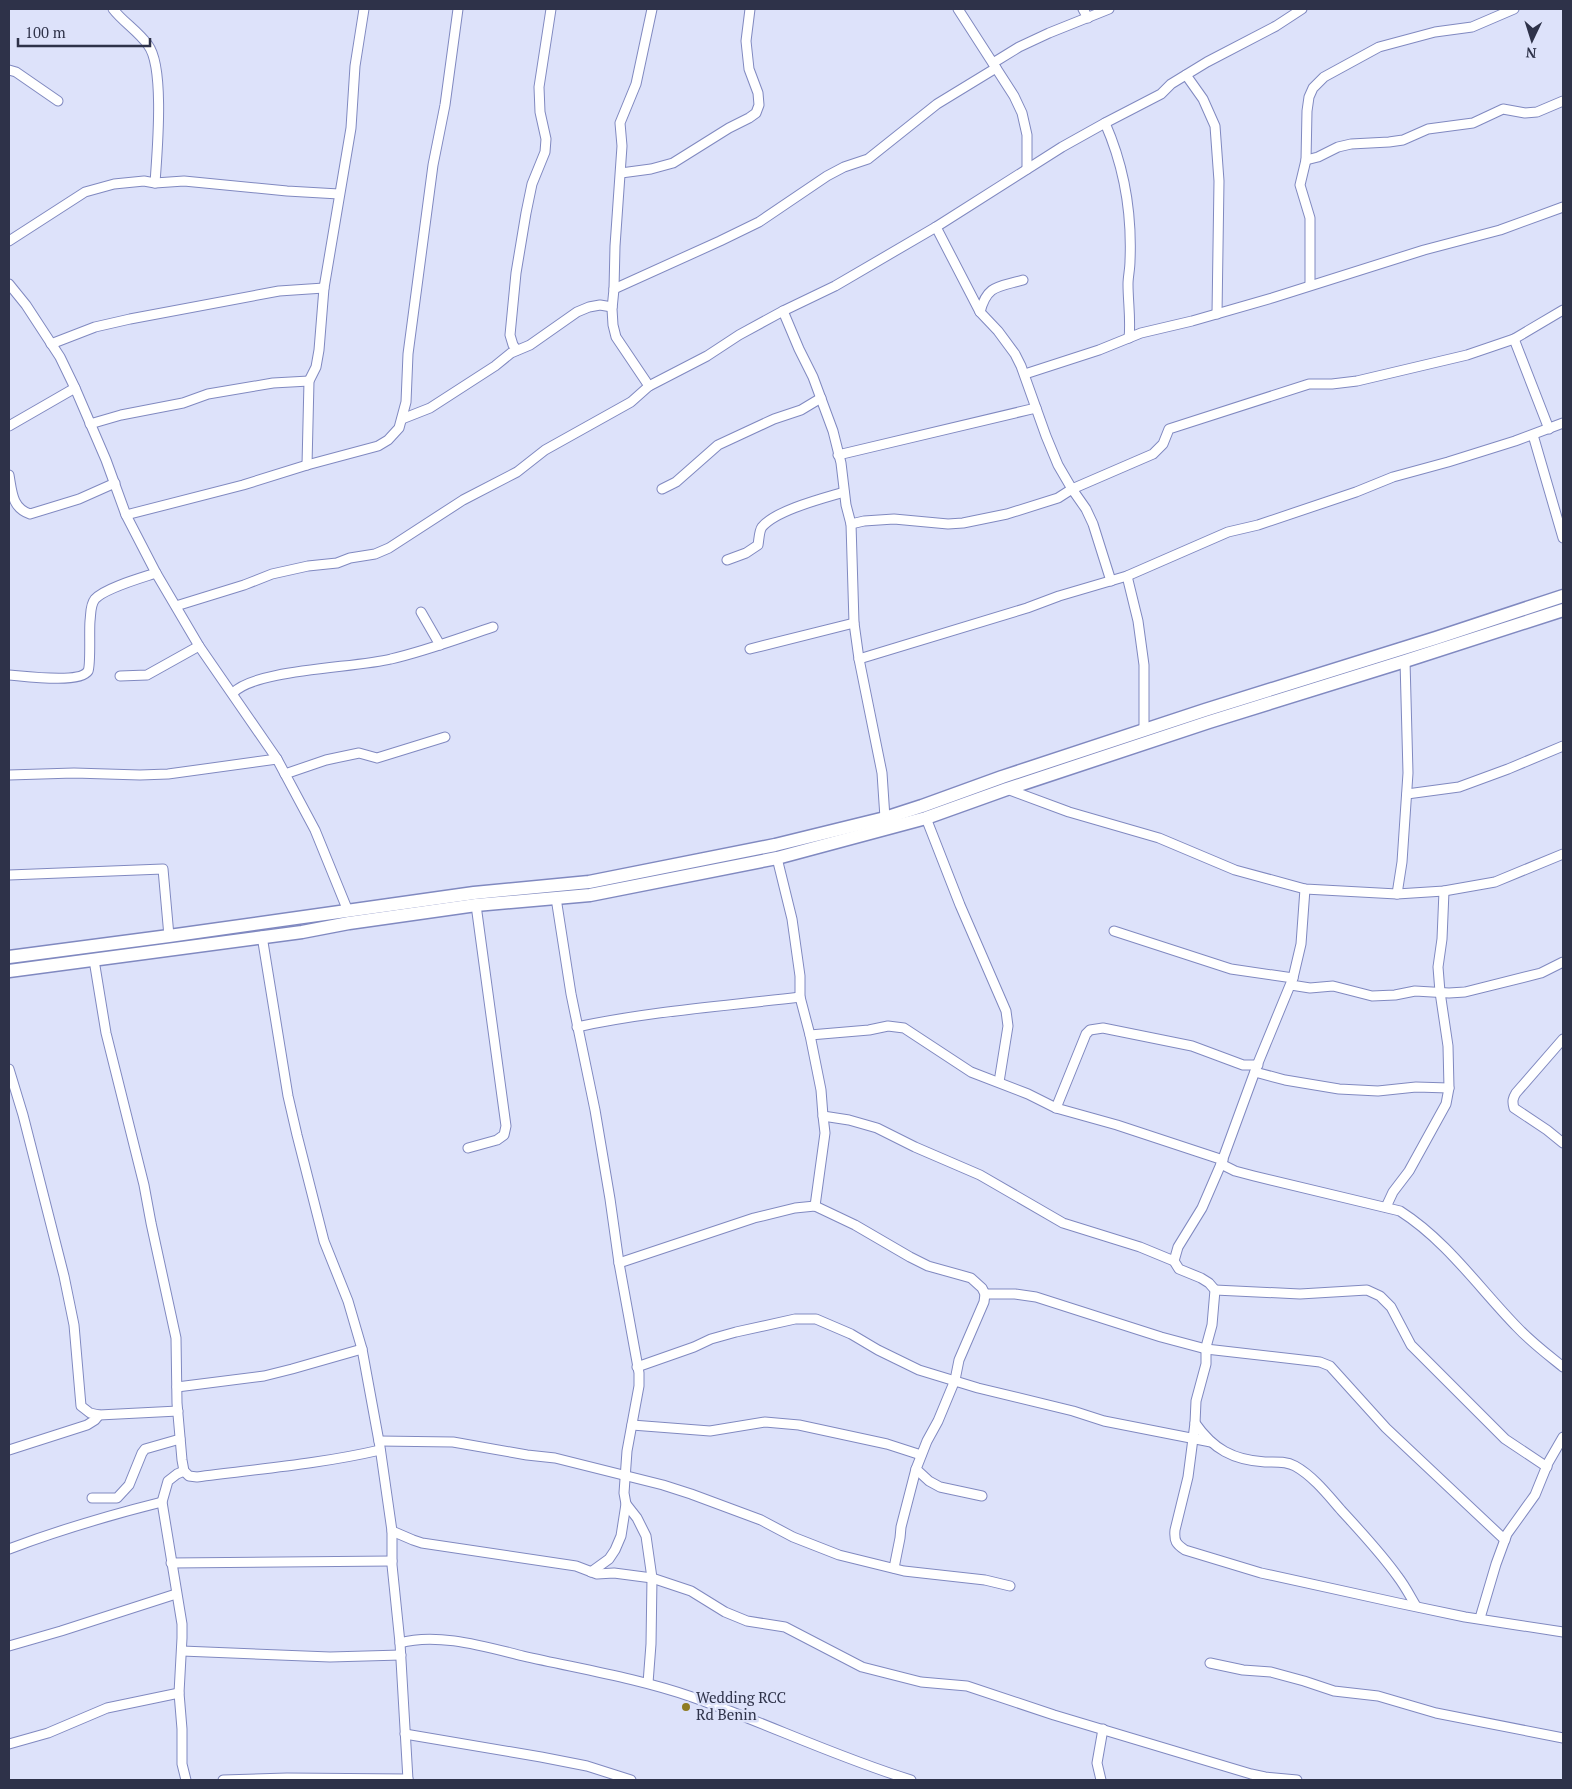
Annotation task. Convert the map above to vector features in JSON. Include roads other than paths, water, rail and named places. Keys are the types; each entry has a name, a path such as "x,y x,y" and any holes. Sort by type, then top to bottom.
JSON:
{"highway":[{"path":"9,957 474,893 589,882 775,845 884,818 922,806 1002,776 1563,596"},
{"path":"9,972 476,906 590,895 777,858 926,818 1218,719 1405,662 1563,610"}],"street":[{"path":"113,9 148,44 154,54 158,70 158,137 155,183"},
{"path":"307,465 309,381 316,367 319,350 324,288 350,128 355,66 364,9"},
{"path":"126,515 243,485 378,446 388,440 399,428 406,402 408,354 433,165 445,106 458,9"},
{"path":"517,350 513,345 510,335 515,282 532,184 545,152 546,139 540,112 539,86 551,9"},
{"path":"649,386 616,337 612,307 621,173 622,146 620,123 636,84 652,9"},
{"path":"621,173 651,169 673,163 756,112 759,105 758,94 749,69 746,42 750,9"},
{"path":"958,9 1022,112 1027,135 1027,170"},
{"path":"1083,9 1088,18"},
{"path":"614,289 751,226 836,171 868,159 937,104 995,66 1019,47 1109,9"},
{"path":"176,606 244,585 272,574 308,566 337,563 350,558 375,554 389,548 463,500 517,472 545,450 625,406 649,386 707,356 783,311 835,286 936,227 1105,123 1161,94 1171,84 1276,26 1302,9"},
{"path":"1310,286 1310,218 1300,185 1306,160 1306,111 1309,97 1318,81 1379,47 1435,32 1472,27 1514,9"},
{"path":"9,70 16,72 58,101"},
{"path":"1186,75 1202,99 1215,126 1220,229 1217,277 1218,314"},
{"path":"1306,160 1318,157 1338,147 1351,144 1403,140 1428,129 1473,123 1503,109 1524,113 1537,112 1563,101"},
{"path":"1105,123 1116,147 1127,197 1130,229 1128,285 1131,322 1130,338"},
{"path":"9,241 85,192 114,184 144,181 155,183 184,181 287,192 339,194"},
{"path":"1025,374 1098,350 1140,333 1218,314 1424,250 1500,230 1563,207"},
{"path":"936,227 980,312 998,331 1015,354 1025,374 1058,466 1086,509 1093,524 1111,581"},
{"path":"980,312 982,301 987,293 1022,280"},
{"path":"9,284 26,305 60,357 115,483 126,515 156,573 199,646 277,759 315,830 348,911"},
{"path":"51,344 96,327 130,319 279,291 324,288"},
{"path":"402,418 430,408 517,350 530,345 577,312 600,305 612,307"},
{"path":"851,524 894,519 948,524 979,520 1043,504 1058,498 1072,489 1153,454 1163,444 1169,429 1177,426 1309,384 1357,381 1467,356 1514,339 1563,310"},
{"path":"783,311 813,377 833,430 838,455 851,524 854,623 859,659 882,772 884,818"},
{"path":"1514,339 1549,429"},
{"path":"90,424 183,403 208,394 273,383 309,381"},
{"path":"9,426 75,388"},
{"path":"662,489 684,476 718,445 774,419 801,410 821,398"},
{"path":"838,455 1036,408"},
{"path":"859,659 1128,576 1228,532 1258,525 1356,492 1393,477 1533,435 1563,423"},
{"path":"1533,435 1563,538"},
{"path":"9,475 14,503 23,512 30,514 79,499 115,483"},
{"path":"727,560 746,553 758,545 761,528 770,520 803,505 844,492"},
{"path":"9,675 73,678 84,675 89,665 92,605 95,599 120,586 156,573"},
{"path":"1128,576 1138,621 1144,665 1144,731"},
{"path":"421,612 440,645"},
{"path":"750,649 854,623"},
{"path":"233,693 238,688 261,679 391,660 493,627"},
{"path":"120,676 147,674 199,646"},
{"path":"1398,894 1408,773 1405,662"},
{"path":"285,774 326,760 359,753 373,758 388,756 445,737"},
{"path":"1407,794 1459,787 1563,746"},
{"path":"9,775 74,773 168,774 277,759"},
{"path":"1007,789 1069,812 1159,838 1236,870 1305,889 1398,894 1444,891 1495,882 1563,854"},
{"path":"926,818 960,905 1006,1011 1008,1026 998,1082"},
{"path":"777,858 792,919 800,976 800,997 810,1035 824,1116 825,1133 816,1206"},
{"path":"9,875 163,869 169,936"},
{"path":"1174,1261 1178,1247 1202,1208 1222,1162 1256,1068 1292,981 1301,944 1305,889"},
{"path":"1386,1207 1393,1192 1409,1171 1446,1104 1449,1088 1446,1030 1438,967 1442,939 1444,891"},
{"path":"556,898 577,1027 595,1110 639,1386 628,1446 624,1493 626,1504 621,1536 609,1560 590,1572"},
{"path":"468,1148 497,1140 504,1134 506,1126 476,906"},
{"path":"1114,930 1231,969 1292,981 1310,988 1333,986 1372,996 1395,995 1416,991 1465,992 1541,973 1563,962"},
{"path":"223,1780 286,1778 408,1780 401,1656 392,1561 392,1531 380,1446 362,1349 348,1301 324,1241 297,1135 288,1096 262,936"},
{"path":"94,960 106,1033 144,1185 150,1223 171,1309 177,1348 180,1438 184,1471 189,1476 343,1459 380,1446 453,1442 555,1458 663,1485 761,1520 793,1537 839,1555 904,1571 985,1580 1010,1586"},
{"path":"577,1027 610,1020 682,1010 800,997"},
{"path":"810,1035 868,1030 888,1026 901,1027 971,1072 1056,1108 1116,1125 1222,1162 1234,1171 1400,1211 1421,1225 1459,1263 1523,1333 1563,1367"},
{"path":"1056,1108 1086,1034 1095,1028 1192,1046 1285,1080 1339,1089 1449,1088"},
{"path":"1563,1039 1516,1093 1512,1103 1514,1108 1563,1143"},
{"path":"9,1069 64,1276 74,1325 81,1406 90,1413 99,1415 178,1411"},
{"path":"824,1116 849,1120 877,1128 915,1147 980,1175 1063,1223 1140,1247 1174,1261 1179,1269 1201,1278 1215,1290 1212,1325 1206,1349 1206,1364 1196,1401 1188,1477 1175,1530 1174,1538 1176,1544 1185,1550 1261,1573 1416,1606 1563,1632"},
{"path":"619,1263 754,1218 795,1208 816,1206 928,1266 971,1278 982,1288 985,1294 982,1310 959,1360 954,1380 938,1421 920,1455 900,1527 900,1538 894,1568"},
{"path":"1215,1290 1300,1294 1367,1290 1380,1296 1391,1307 1411,1345 1505,1439 1547,1467"},
{"path":"985,1294 1015,1294 1036,1297 1161,1337 1206,1349 1320,1362 1330,1366 1386,1428 1505,1540"},
{"path":"637,1367 736,1332 795,1319 816,1318 918,1370 985,1390 1073,1411 1104,1421 1211,1442"},
{"path":"177,1387 264,1376 362,1349"},
{"path":"9,1450 87,1425 99,1415"},
{"path":"632,1426 710,1432 765,1422 799,1425 887,1444 920,1455"},
{"path":"1195,1423 1211,1442 1224,1452 1242,1459 1293,1465 1304,1472 1330,1497 1377,1550 1400,1578 1416,1606"},
{"path":"1480,1618 1507,1534 1534,1496 1563,1437"},
{"path":"92,1498 117,1498 129,1485 145,1450 180,1438"},
{"path":"916,1469 929,1481 940,1487 982,1496"},
{"path":"184,1471 168,1481 162,1502 182,1624 179,1693 182,1764 186,1780"},
{"path":"9,1549 76,1526 162,1502"},
{"path":"626,1504 637,1518 646,1536 652,1578 651,1644 648,1683"},
{"path":"392,1531 422,1543 576,1566 597,1574 652,1578 691,1591 726,1612 747,1621 785,1627 862,1668 921,1682 967,1686 1252,1774 1297,1780"},
{"path":"171,1563 392,1561"},
{"path":"9,1646 176,1594"},
{"path":"400,1643 424,1639 477,1645 648,1683 911,1780"},
{"path":"182,1651 330,1657 401,1656"},
{"path":"1210,1663 1243,1670 1271,1672 1334,1691 1378,1696 1436,1713 1563,1738"},
{"path":"9,1744 48,1733 107,1708 179,1693"},
{"path":"1101,1780 1097,1763 1103,1729"},
{"path":"406,1734 587,1766 631,1780"}],"place":[{"name":"Wedding RCC Rd Benin","path":"686,1707"}]}
